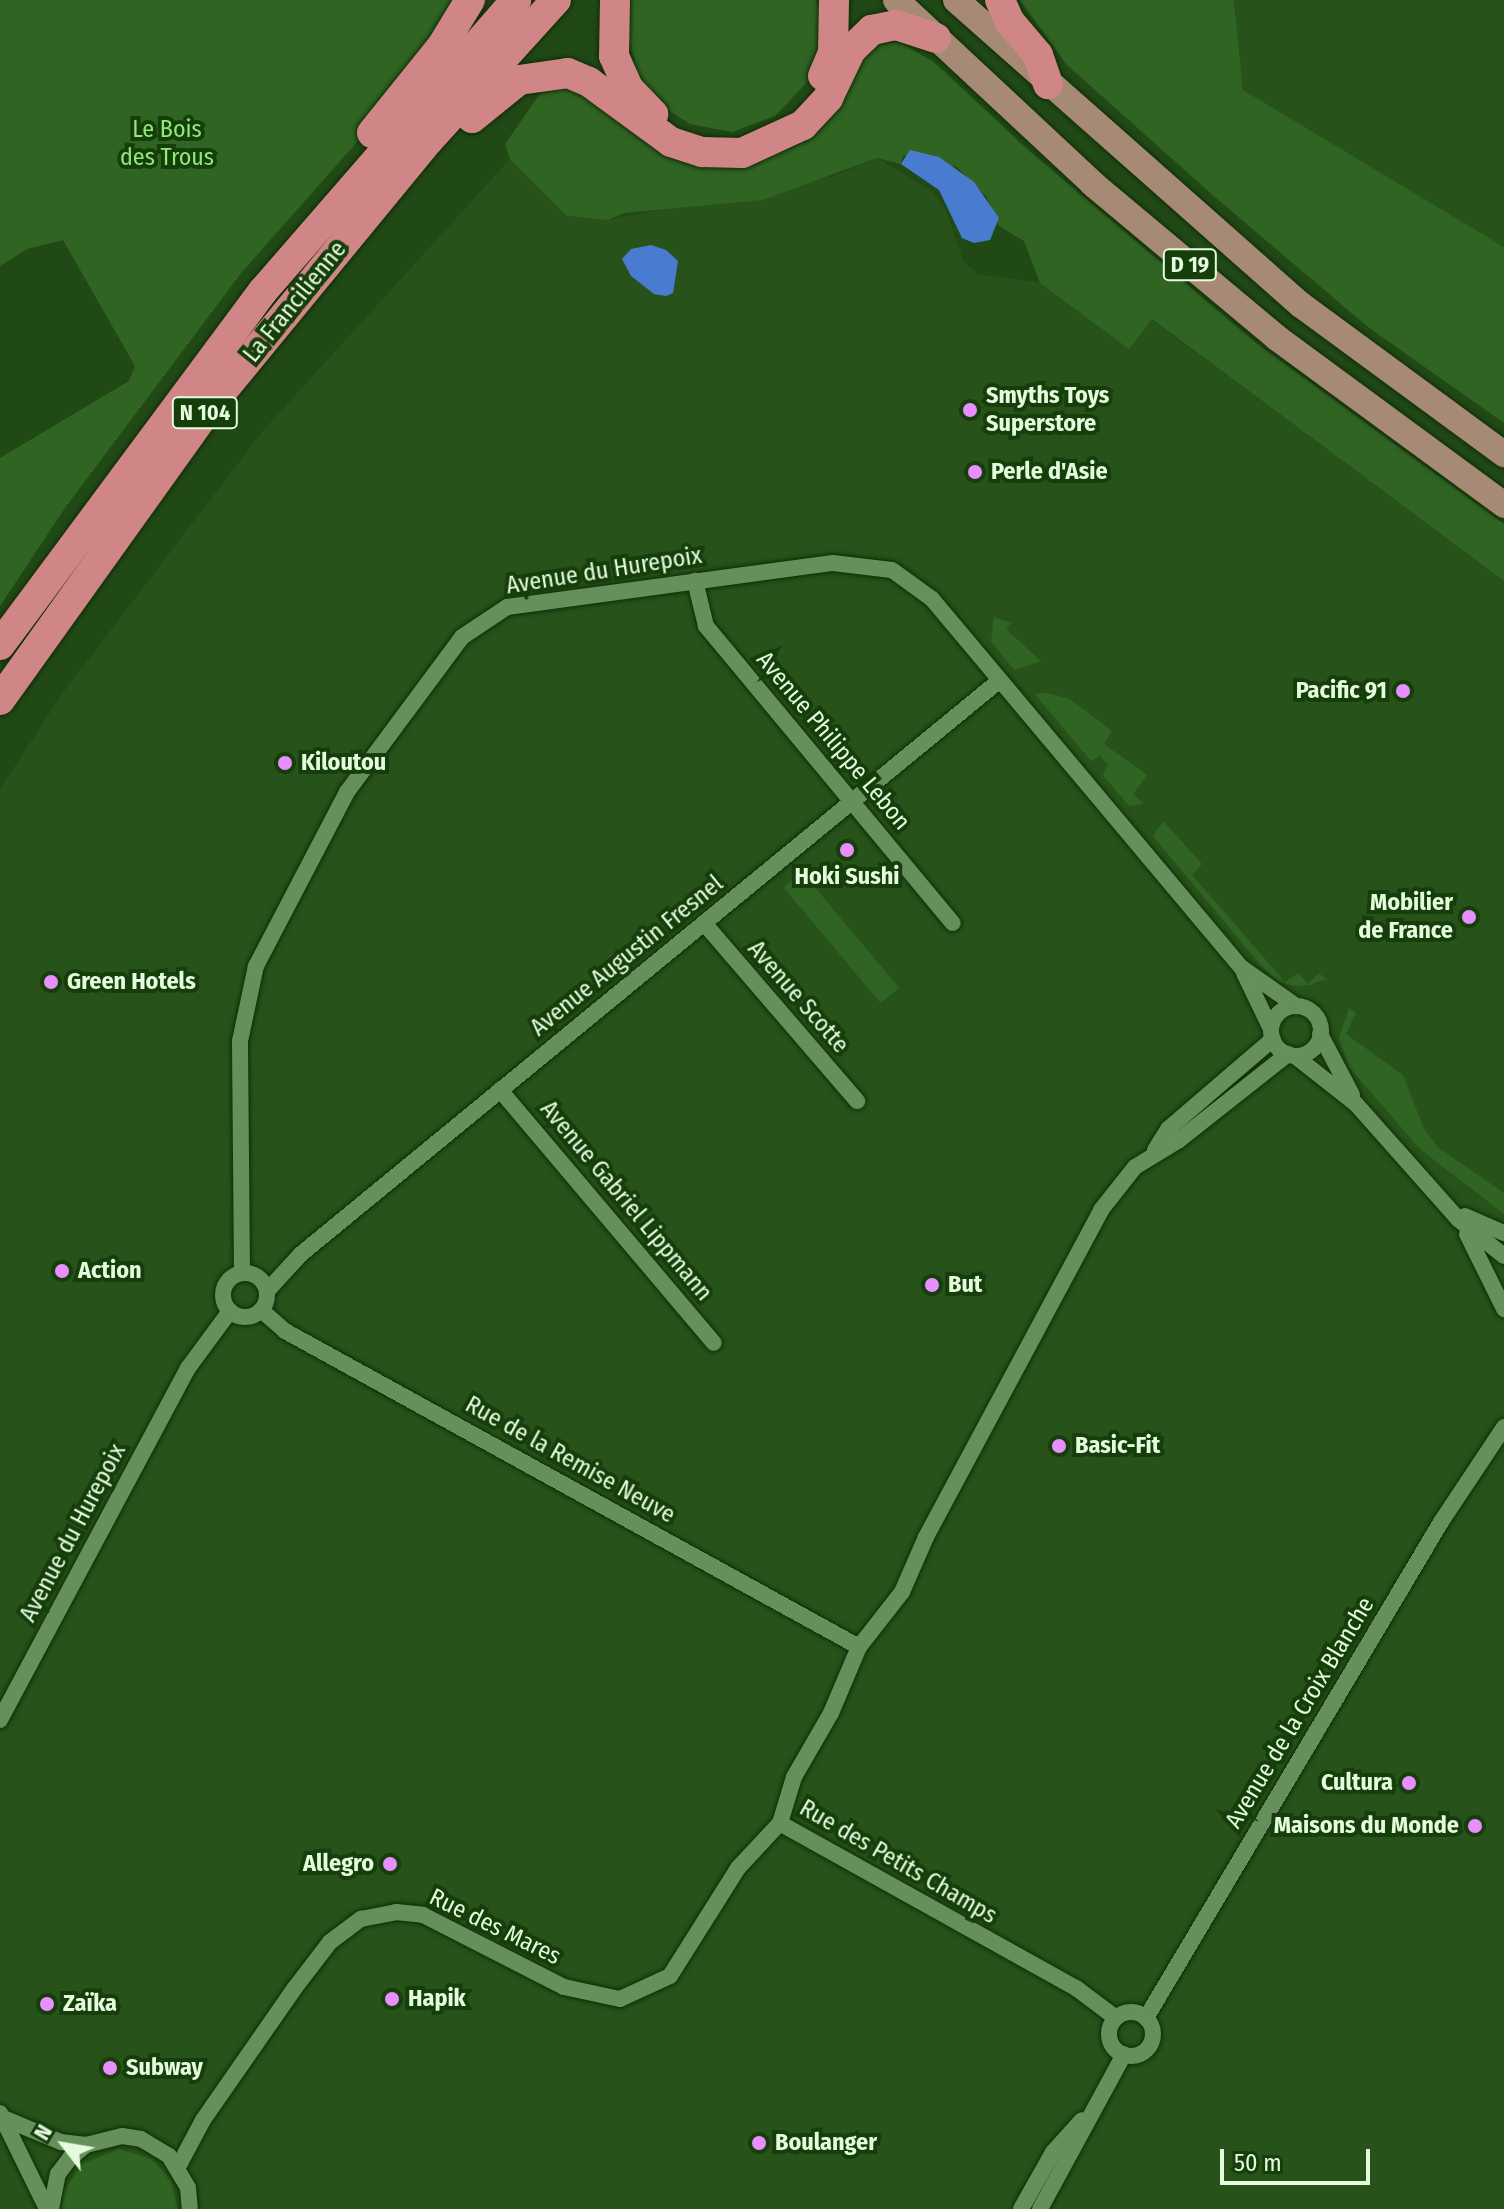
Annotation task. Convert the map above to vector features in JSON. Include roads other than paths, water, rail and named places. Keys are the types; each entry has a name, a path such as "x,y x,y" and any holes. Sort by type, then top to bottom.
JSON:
{"highway":[{"path":"350,188 357,151 449,37 470,0"},
{"name":"La Francilienne","path":"0,645 263,291 516,0"},
{"name":"La Francilienne","path":"0,700 211,405 429,140 556,0"},
{"path":"615,0 614,56 629,89 650,112 679,129 710,140 740,141 769,132 796,116 818,90 833,53 834,0"},
{"path":"1000,0 1010,22 1038,55 1048,84"},
{"path":"429,140 464,127 519,80 547,72 589,82 671,142 702,152 742,153 803,125 828,98 851,50 872,30 896,25 936,38"}],"main road":[{"name":"D 19","path":"896,0 1093,184 1277,338 1504,505"},
{"name":"D 19","path":"956,0 1301,305 1504,454"}],"street":[{"name":"Avenue du Hurepoix","path":"256,1280 239,1237 240,1041 248,991 281,910 347,792 443,662 482,619 507,607 833,563 892,570 921,588 1242,968 1296,1006"},
{"name":"Avenue Philippe Lebon","path":"695,581 706,626 953,923"},
{"name":"Avenue Augustin Fresnel","path":"256,1280 283,1268 1000,680"},
{"name":"Avenue Scotte","path":"704,923 857,1101"},
{"name":"Avenue du Hurepoix","path":"1242,968 1272,1034"},
{"path":"1155,1151 1168,1129 1272,1034 1279,1013 1296,1006 1315,1015 1320,1034 1356,1104"},
{"path":"1272,1034 1291,1055 1356,1104 1458,1219 1504,1256"},
{"path":"1155,1151 1179,1140 1291,1055 1311,1050 1320,1034"},
{"name":"Avenue Gabriel Lippmann","path":"500,1090 714,1343"},
{"name":"Rue des Petits Champs","path":"1116,2018 1076,1988 780,1823 794,1777 831,1713 859,1647 902,1592 926,1537 1101,1210 1155,1151"},
{"path":"1445,1205 1504,1233"},
{"path":"1458,1219 1486,1265 1504,1309"},
{"path":"256,1280 261,1310 236,1314 223,1300 225,1286 256,1280"},
{"name":"Rue de la Remise Neuve","path":"261,1310 285,1331 859,1647"},
{"name":"Avenue du Hurepoix","path":"0,1720 188,1368 236,1314"},
{"name":"Avenue de la Croix Blanche","path":"1040,2209 1124,2054 1143,2053 1151,2043 1153,2029 1146,2018 1501,1430 1504,1409"},
{"name":"Rue des Mares","path":"178,2167 203,2120 330,1942 361,1919 396,1912 423,1915 585,1996 620,1999 670,1976 738,1868 780,1823"},
{"path":"1124,2054 1110,2039 1116,2018 1133,2012 1146,2018"},
{"name":"Avenue de la Croix Blanche","path":"1021,2209 1053,2152 1093,2107"},
{"path":"2,2115 61,2142 86,2145 122,2136 158,2147 178,2167 190,2209"},
{"path":"2,2115 49,2209"},
{"name":"Rue des Mares","path":"158,2147 183,2139 203,2120"},
{"path":"49,2209 58,2174 86,2145"}],"water":[{"path":"910,150 939,157 974,182 999,218 990,240 974,243 962,238 939,190 901,164"},
{"path":"651,245 666,250 678,261 673,293 666,296 654,294 631,276 622,259 631,249"}],"place":[{"name":"Smyths Toys Superstore","path":"970,410"},
{"name":"Perle d'Asie","path":"975,472"},
{"name":"Pacific 91","path":"1403,691"},
{"name":"Kiloutou","path":"285,763"},
{"name":"Hoki Sushi","path":"847,850"},
{"name":"Mobilier de France","path":"1469,917"},
{"name":"Green Hotels","path":"51,982"},
{"name":"Action","path":"62,1271"},
{"name":"But","path":"932,1285"},
{"name":"Basic-Fit","path":"1059,1446"},
{"name":"Cultura","path":"1409,1783"},
{"name":"Maisons du Monde","path":"1475,1826"},
{"name":"Allegro","path":"390,1864"},
{"name":"Hapik","path":"392,1999"},
{"name":"Zaïka","path":"47,2004"},
{"name":"Subway","path":"110,2068"},
{"name":"Boulanger","path":"759,2143"}],"park label":[{"name":"Le Bois des Trous","path":"167,144"}]}
